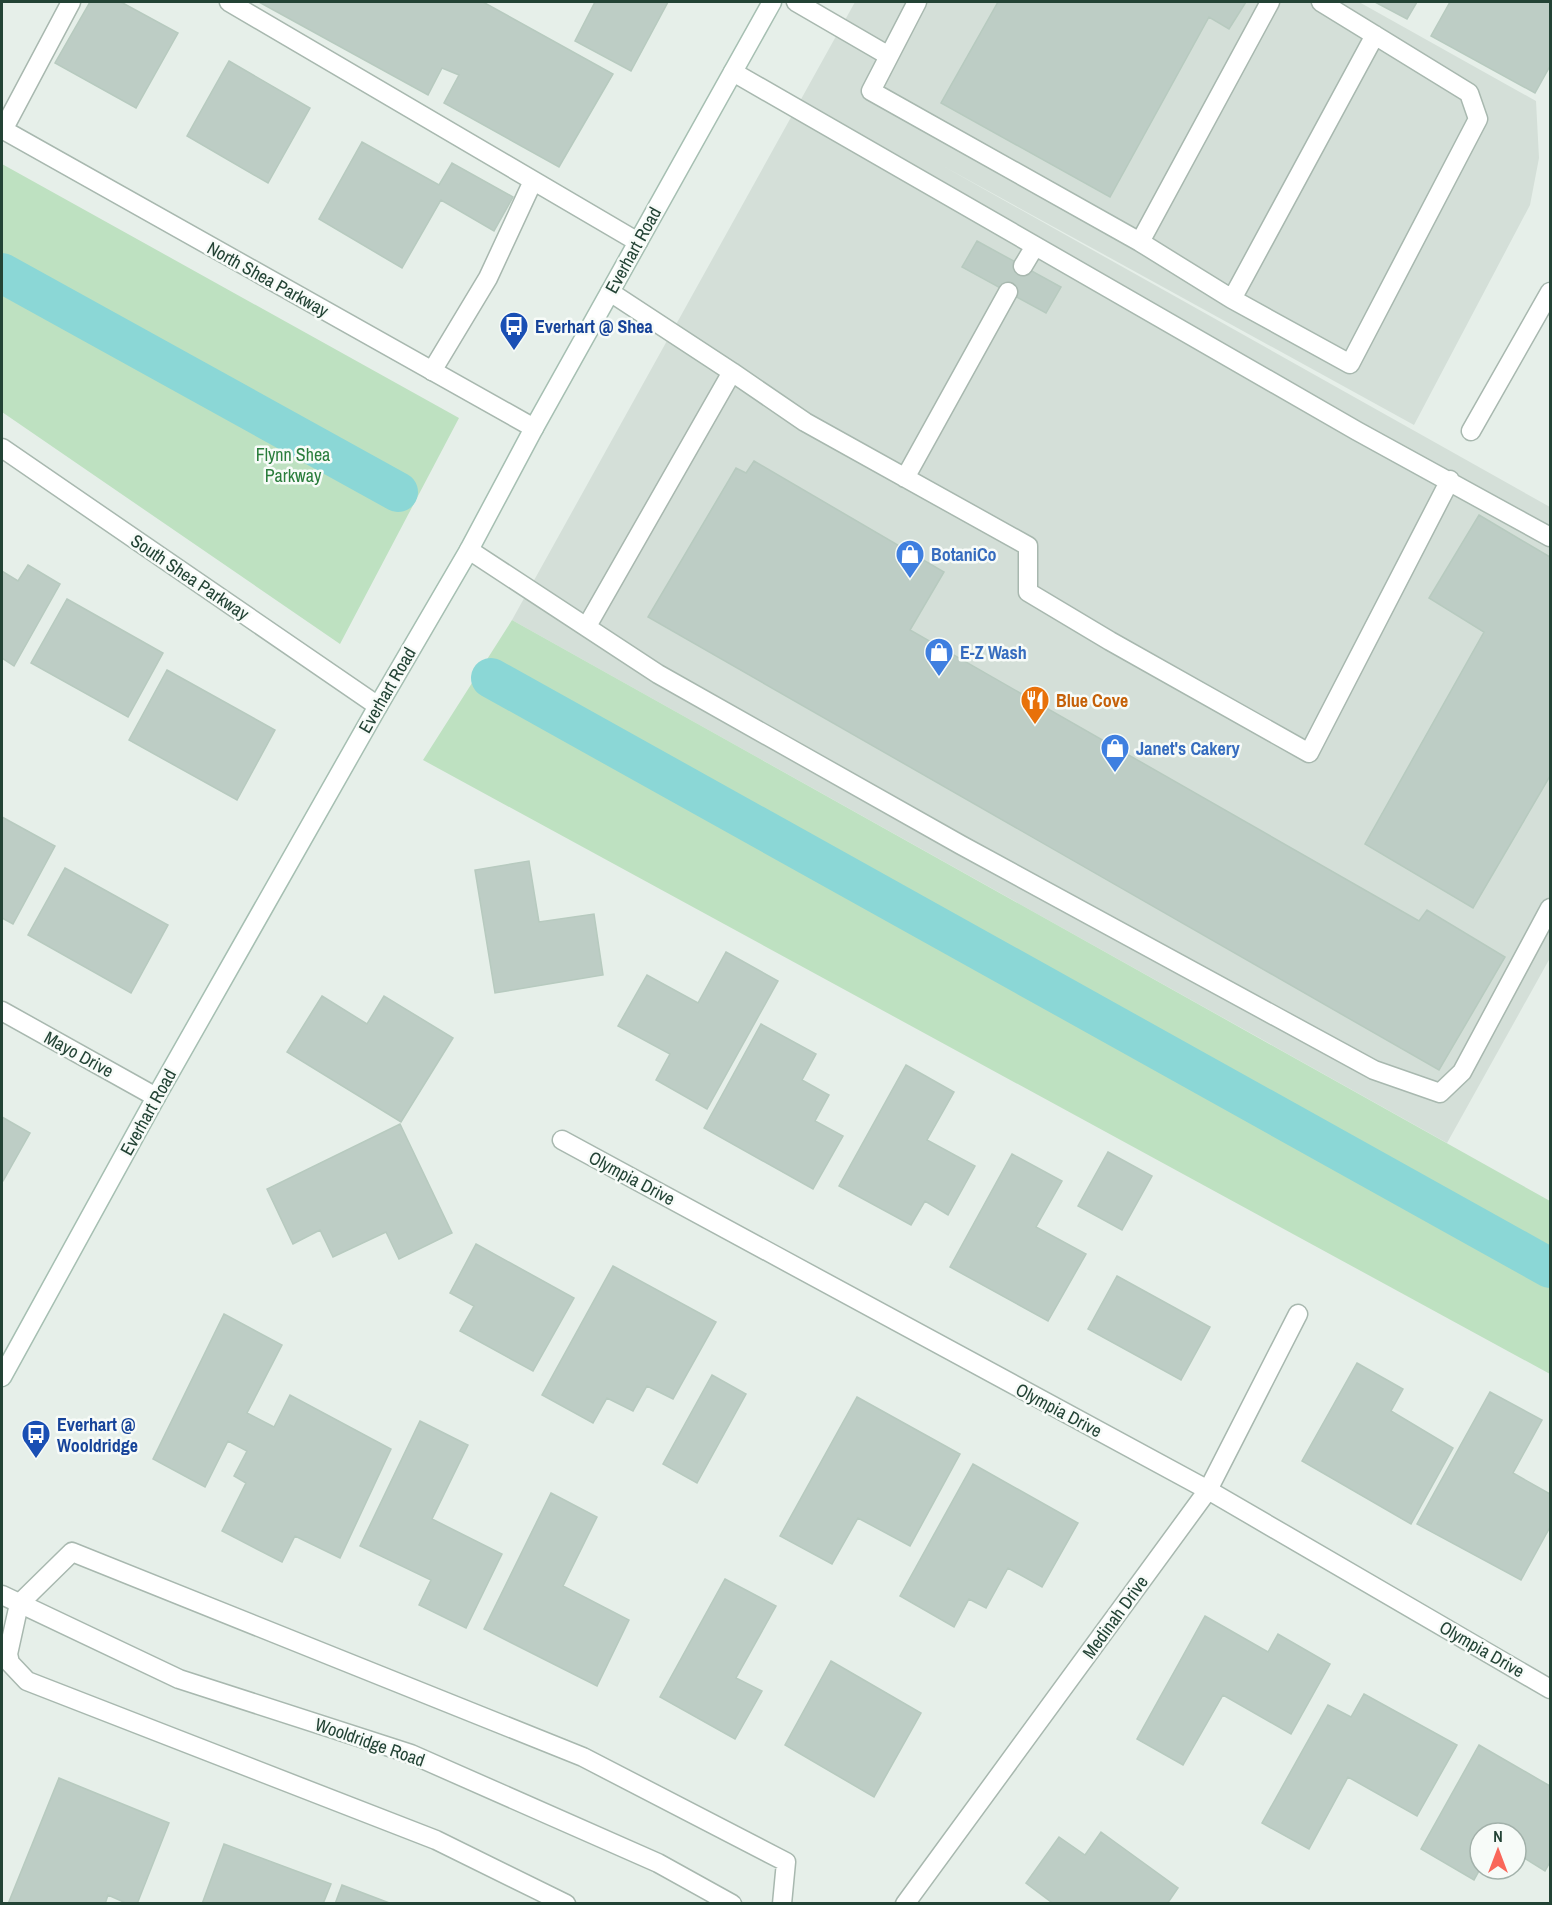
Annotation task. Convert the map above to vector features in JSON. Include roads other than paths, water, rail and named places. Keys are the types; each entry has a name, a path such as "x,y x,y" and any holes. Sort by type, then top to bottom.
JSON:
{"street":[{"path":"2,129 71,2"},
{"path":"229,2 638,242"},
{"name":"Everhart Road","path":"2,1377 156,1097 469,550 534,428 771,2"},
{"path":"796,2 889,56"},
{"path":"917,2 871,91 1140,242 1232,299 1350,364 1478,119 1468,93 1321,2"},
{"path":"1140,242 1270,2"},
{"path":"1232,299 1375,35"},
{"path":"732,72 1357,430 1551,537"},
{"name":"North Shea Parkway","path":"2,129 534,428"},
{"path":"432,371 488,278 533,181"},
{"path":"1023,266 1035,246"},
{"path":"610,292 806,422 1028,546 1028,592 1309,753 1450,480"},
{"path":"905,478 1008,292"},
{"path":"1471,431 1551,292"},
{"path":"586,626 732,372"},
{"name":"South Shea Parkway","path":"2,448 378,706"},
{"path":"469,550 658,674 992,862 1374,1070 1440,1093 1462,1072 1551,908"},
{"name":"Mayo Drive","path":"2,1011 156,1097"},
{"name":"Olympia Drive","path":"562,1140 1208,1490 1551,1689"},
{"name":"Medinah Drive","path":"905,1904 1208,1490 1298,1314"},
{"path":"566,1904 436,1840 27,1681 10,1663 8,1654 20,1604 72,1552 583,1757 786,1862 782,1904"},
{"name":"Wooldridge Road","path":"2,1594 180,1679 411,1754 658,1863 732,1904"}],"waterway":[{"path":"2,273 398,492"},
{"path":"491,678 1550,1268"}],"place":[{"name":"Everhart @ Shea","path":"514,352"},
{"name":"BotaniCo","path":"910,580"},
{"name":"E-Z Wash","path":"939,678"},
{"name":"Blue Cove","path":"1035,726"},
{"name":"Janet's Cakery","path":"1115,774"},
{"name":"Everhart @ Wooldridge","path":"36,1460"}],"park label":[{"name":"Flynn Shea Parkway","path":"293,464"}]}
